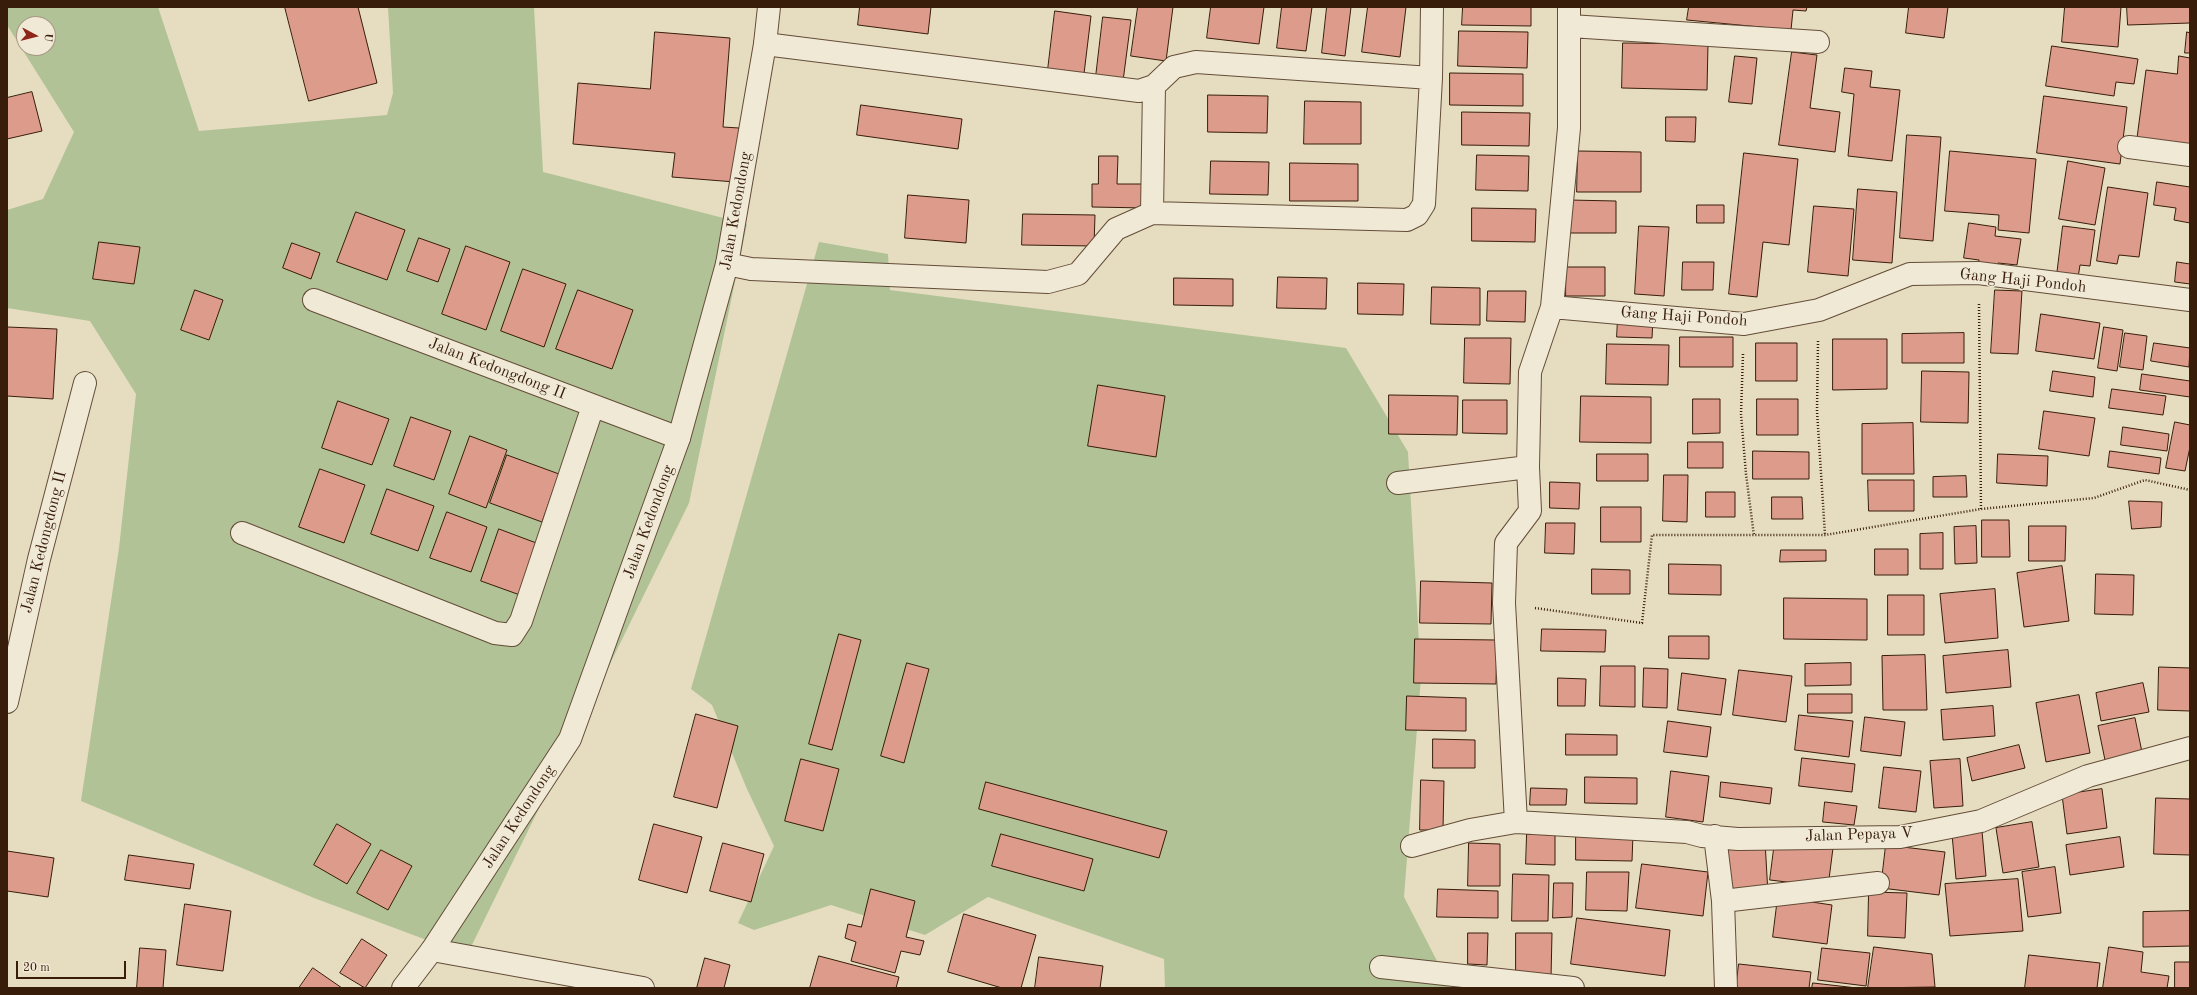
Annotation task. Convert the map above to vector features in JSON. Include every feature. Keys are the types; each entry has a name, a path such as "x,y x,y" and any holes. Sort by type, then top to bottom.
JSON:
{"street":[{"name":"Jalan Kedondong","path":"407,987 570,739 680,438 727,264 765,44 769,7"},
{"path":"727,264 751,269 1048,282 1078,274 1116,229 1152,213 1407,220 1418,215 1424,204 1431,78 1432,7"},
{"path":"1516,822 1504,603 1506,544 1530,511 1528,467 1530,372 1552,307 1556,244 1569,128 1569,16 1818,42"},
{"path":"765,44 1139,91 1154,86 1174,67 1196,62 1431,78"},
{"path":"1152,213 1154,86"},
{"path":"2128,147 2190,155"},
{"name":"Gang Haji Pondoh","path":"1552,307 1744,324 1819,310 1910,274 1978,274 2190,300"},
{"name":"Jalan Kedongdong II","path":"314,300 680,438"},
{"name":"Jalan Kedongdong II","path":"7,702 39,558 85,383"},
{"path":"242,533 495,633 512,635 520,621 593,406"},
{"path":"1398,483 1528,467"},
{"name":"Jalan Pepaya V","path":"1412,846 1470,830 1516,822 1687,832 1738,839 1900,836 1982,822 2088,776 2190,748"},
{"path":"1715,836 1723,901 1726,988"},
{"path":"1723,901 1878,884"},
{"path":"432,950 642,988"},
{"path":"1381,967 1573,988"}],"path":[{"path":"1978,274 1981,509"},
{"path":"1819,310 1817,411 1825,535"},
{"path":"1744,324 1741,414 1746,474 1754,536"},
{"path":"1504,603 1642,622 1652,535 1825,535 1981,509 2094,498 2145,480 2190,490"}],"green space":[{"path":"7,7 158,7 199,131 387,115 393,93 388,7 534,7 543,172 747,224 689,503 467,955 314,898 81,801 119,548 136,394 90,321 7,308 7,210 43,199 74,132 26,56 56,56 56,16 16,16 16,39 7,25"},
{"path":"819,242 888,254 890,290 1346,348 1408,452 1421,677 1404,897 1451,988 1165,988 1164,959 988,897 925,935 831,905 754,930 738,923 774,846 747,789 712,705 691,689"}],"building":[{"path":"285,7 358,7 377,83 309,101"},
{"path":"860,7 931,7 928,34 858,25"},
{"path":"1138,7 1173,7 1166,61 1131,56"},
{"path":"1211,7 1264,7 1259,44 1207,38"},
{"path":"1282,7 1312,7 1306,51 1277,48"},
{"path":"1327,7 1351,7 1345,56 1322,53"},
{"path":"1368,7 1406,7 1400,57 1362,52"},
{"path":"1463,7 1531,7 1531,26 1462,25"},
{"path":"1689,7 1807,7 1806,11 1793,10 1791,30 1687,20"},
{"path":"1909,7 1948,7 1944,38 1906,33"},
{"path":"2065,7 2121,7 2118,47 2062,42"},
{"path":"2127,7 2190,7 2190,23 2128,25"},
{"path":"1055,11 1091,16 1083,82 1047,78"},
{"path":"1103,17 1131,20 1122,89 1095,85"},
{"path":"1459,31 1528,32 1527,68 1458,66"},
{"path":"655,32 730,38 723,127 739,128 735,182 672,177 675,153 573,144 578,83 650,89"},
{"path":"2187,32 2190,33 2190,53 2185,53"},
{"path":"1623,43 1708,44 1707,90 1622,88"},
{"path":"2052,46 2138,59 2134,84 2116,82 2114,96 2046,86"},
{"path":"1792,52 1817,55 1810,108 1840,112 1835,152 1779,145"},
{"path":"1735,56 1757,58 1752,104 1729,102"},
{"path":"2179,56 2190,58 2190,148 2137,138 2146,70 2177,74"},
{"path":"1845,68 1872,71 1870,87 1900,90 1892,161 1848,156 1854,94 1842,92"},
{"path":"1450,73 1523,74 1523,106 1450,105"},
{"path":"32,92 42,131 7,139 7,98"},
{"path":"1208,95 1268,96 1267,133 1208,132"},
{"path":"2044,96 2127,107 2120,164 2037,153"},
{"path":"1305,101 1361,102 1361,144 1304,144"},
{"path":"861,105 962,119 958,149 857,135"},
{"path":"1462,112 1530,113 1529,146 1462,145"},
{"path":"1666,117 1696,117 1695,142 1666,141"},
{"path":"1907,135 1941,137 1933,241 1900,238"},
{"path":"1578,151 1641,152 1641,192 1577,192"},
{"path":"1950,151 2036,159 2029,233 1998,230 1999,215 1945,211"},
{"path":"1744,153 1798,159 1789,245 1763,242 1757,297 1729,294"},
{"path":"1477,155 1529,156 1528,191 1476,190"},
{"path":"1099,156 1118,156 1117,184 1147,184 1147,208 1092,207 1092,184 1098,184"},
{"path":"1211,161 1269,162 1268,195 1210,194"},
{"path":"2068,161 2105,168 2095,225 2059,219"},
{"path":"1290,163 1358,164 1358,201 1290,201"},
{"path":"2157,182 2190,187 2190,223 2174,220 2176,208 2154,205"},
{"path":"2108,187 2148,193 2139,257 2119,255 2117,264 2097,261"},
{"path":"1858,189 1897,192 1892,263 1853,260"},
{"path":"908,195 969,200 966,243 905,238"},
{"path":"1569,200 1616,201 1616,233 1568,233"},
{"path":"1697,205 1724,205 1724,223 1697,223"},
{"path":"1814,206 1854,209 1848,276 1808,272"},
{"path":"1472,208 1536,209 1535,242 1472,241"},
{"path":"356,212 405,230 387,280 337,262"},
{"path":"1023,214 1095,215 1094,246 1022,245"},
{"path":"1969,223 1996,227 1995,236 2021,239 2017,265 1998,263 1997,271 1978,268 1979,260 1964,258"},
{"path":"1639,226 1669,227 1664,296 1635,294"},
{"path":"2063,226 2095,230 2090,266 2080,265 2078,278 2057,275"},
{"path":"419,238 450,249 438,282 407,271"},
{"path":"99,242 140,247 134,284 93,279"},
{"path":"292,243 320,253 311,279 283,268"},
{"path":"466,246 510,262 486,330 442,314"},
{"path":"1683,262 1714,262 1713,290 1682,290"},
{"path":"2177,262 2190,264 2190,284 2175,282"},
{"path":"1566,267 1605,267 1605,296 1566,296"},
{"path":"523,269 566,284 544,347 501,331"},
{"path":"1278,277 1327,278 1326,309 1277,308"},
{"path":"1174,278 1233,279 1233,306 1174,305"},
{"path":"1358,283 1404,284 1403,315 1358,314"},
{"path":"1432,287 1480,288 1480,325 1431,324"},
{"path":"195,290 223,300 209,340 181,330"},
{"path":"578,290 633,310 612,369 556,349"},
{"path":"1995,290 2022,291 2018,354 1991,353"},
{"path":"1488,291 1526,291 1525,322 1487,321"},
{"path":"2041,314 2100,323 2094,359 2036,351"},
{"path":"1618,318 1653,319 1652,338 1617,337"},
{"path":"7,327 57,329 53,399 7,396"},
{"path":"2104,327 2123,330 2117,371 2098,368"},
{"path":"1964,333 1964,363 1902,363 1902,334"},
{"path":"2125,333 2147,336 2143,370 2120,367"},
{"path":"1680,337 1733,337 1733,367 1680,367"},
{"path":"1465,338 1511,338 1510,384 1464,383"},
{"path":"1833,339 1887,339 1887,389 1833,390"},
{"path":"1756,343 1797,343 1797,381 1756,381"},
{"path":"2154,343 2190,348 2189,367 2151,361"},
{"path":"1607,344 1669,345 1668,385 1606,384"},
{"path":"1922,371 1969,372 1968,423 1921,422"},
{"path":"2053,371 2095,377 2093,397 2050,391"},
{"path":"2142,374 2190,381 2190,397 2140,390"},
{"path":"1098,385 1165,396 1156,457 1088,446"},
{"path":"2112,389 2166,396 2163,415 2109,408"},
{"path":"1389,395 1458,396 1457,435 1389,434"},
{"path":"1581,396 1651,397 1651,443 1580,442"},
{"path":"1693,399 1720,399 1720,433 1693,434"},
{"path":"1757,399 1798,399 1798,435 1757,435"},
{"path":"1463,400 1507,400 1507,434 1463,433"},
{"path":"338,401 389,419 372,465 322,448"},
{"path":"2044,411 2095,418 2089,456 2039,449"},
{"path":"411,417 451,431 434,480 394,466"},
{"path":"2175,422 2190,425 2190,447 2185,471 2166,468"},
{"path":"1913,423 1914,474 1862,474 1862,424"},
{"path":"2123,427 2169,434 2167,451 2121,445"},
{"path":"470,436 507,450 486,508 449,494"},
{"path":"1688,442 1723,442 1723,468 1688,468"},
{"path":"1753,451 1809,452 1809,479 1753,479"},
{"path":"2110,451 2161,458 2159,474 2108,467"},
{"path":"1597,454 1648,454 1648,481 1597,481"},
{"path":"1998,454 2048,456 2047,486 1997,483"},
{"path":"507,455 559,474 542,522 490,503"},
{"path":"320,469 365,485 344,543 299,527"},
{"path":"1664,475 1688,475 1687,522 1663,521"},
{"path":"1966,476 1967,497 1933,497 1933,477"},
{"path":"1868,480 1914,480 1914,511 1869,511"},
{"path":"1550,482 1580,483 1579,509 1550,508"},
{"path":"387,489 434,506 418,551 371,534"},
{"path":"1706,492 1735,492 1735,517 1706,517"},
{"path":"1772,497 1802,497 1803,519 1772,519"},
{"path":"2129,501 2162,502 2161,527 2132,529"},
{"path":"1601,507 1641,507 1641,542 1601,542"},
{"path":"447,512 487,527 471,572 430,558"},
{"path":"1982,520 2009,520 2010,557 1982,557"},
{"path":"1546,523 1575,523 1574,554 1545,553"},
{"path":"1976,526 1977,563 1955,564 1954,527"},
{"path":"2029,526 2066,526 2065,561 2029,561"},
{"path":"499,529 539,544 520,595 481,581"},
{"path":"1943,533 1943,569 1920,569 1920,534"},
{"path":"1875,549 1908,549 1908,575 1875,575"},
{"path":"1781,550 1826,550 1826,561 1780,562"},
{"path":"1669,564 1721,565 1721,595 1669,594"},
{"path":"2062,566 2069,621 2024,627 2017,573"},
{"path":"1592,569 1630,570 1630,594 1592,594"},
{"path":"2096,574 2134,575 2133,615 2095,614"},
{"path":"1421,581 1492,583 1491,624 1420,623"},
{"path":"1995,589 1998,638 1945,643 1940,594"},
{"path":"1888,595 1924,595 1924,635 1888,635"},
{"path":"1784,598 1867,599 1867,640 1784,639"},
{"path":"1542,629 1606,630 1605,652 1541,651"},
{"path":"839,634 861,640 832,750 809,744"},
{"path":"1669,636 1709,636 1709,659 1669,658"},
{"path":"1415,639 1497,640 1496,684 1414,683"},
{"path":"2008,650 2011,687 1946,693 1943,656"},
{"path":"1925,655 1927,710 1883,710 1882,656"},
{"path":"907,663 929,669 904,763 881,756"},
{"path":"1851,663 1851,685 1805,686 1805,664"},
{"path":"1601,666 1635,666 1635,707 1600,706"},
{"path":"2159,667 2190,668 2190,711 2158,710"},
{"path":"1644,668 1668,669 1667,708 1643,707"},
{"path":"1739,670 1792,676 1786,722 1733,715"},
{"path":"1682,673 1726,679 1721,715 1678,710"},
{"path":"1558,678 1586,679 1585,706 1558,706"},
{"path":"2143,683 2149,712 2101,721 2096,693"},
{"path":"1808,694 1852,694 1852,713 1808,713"},
{"path":"2079,695 2090,753 2046,762 2036,703"},
{"path":"1407,696 1466,698 1466,731 1406,730"},
{"path":"1993,706 1995,736 1943,740 1941,710"},
{"path":"696,714 738,726 717,808 674,797"},
{"path":"1799,715 1853,721 1849,757 1795,750"},
{"path":"1865,717 1905,722 1901,756 1861,751"},
{"path":"2135,718 2143,757 2106,765 2098,726"},
{"path":"1668,721 1711,727 1707,757 1664,752"},
{"path":"1566,734 1617,735 1617,755 1566,755"},
{"path":"1433,739 1475,740 1475,768 1433,768"},
{"path":"2019,745 2025,768 1972,781 1967,758"},
{"path":"1802,758 1855,764 1852,792 1799,786"},
{"path":"801,759 839,769 823,831 785,821"},
{"path":"1960,759 1963,806 1934,808 1930,761"},
{"path":"1884,767 1921,771 1916,812 1879,808"},
{"path":"1671,771 1709,776 1703,822 1666,817"},
{"path":"1585,777 1637,778 1637,804 1585,803"},
{"path":"1421,780 1444,781 1443,830 1420,830"},
{"path":"986,782 1167,831 1159,858 979,809"},
{"path":"1721,782 1772,788 1770,804 1720,797"},
{"path":"1531,788 1567,789 1566,805 1530,805"},
{"path":"2102,789 2107,828 2067,834 2062,795"},
{"path":"2156,798 2190,799 2190,855 2154,854"},
{"path":"1825,802 1857,806 1854,825 1823,822"},
{"path":"2032,822 2039,867 2003,873 1996,828"},
{"path":"337,824 371,844 347,884 314,865"},
{"path":"654,824 702,837 687,893 639,880"},
{"path":"1982,831 1986,876 1956,879 1952,834"},
{"path":"1576,833 1633,834 1632,861 1576,860"},
{"path":"1001,834 1093,859 1084,891 992,866"},
{"path":"1527,834 1555,835 1555,865 1526,864"},
{"path":"2120,837 2124,867 2070,875 2066,845"},
{"path":"1765,841 1768,894 1726,897 1723,844"},
{"path":"1775,841 1833,848 1828,887 1770,880"},
{"path":"723,843 764,854 751,902 710,891"},
{"path":"1469,843 1500,844 1500,886 1468,886"},
{"path":"1886,845 1945,852 1939,895 1881,888"},
{"path":"381,850 412,866 388,910 357,893"},
{"path":"7,851 54,858 48,897 7,891"},
{"path":"129,855 194,864 190,889 125,880"},
{"path":"1642,864 1708,872 1703,916 1636,908"},
{"path":"2055,867 2061,913 2028,917 2022,872"},
{"path":"1587,872 1629,872 1627,911 1586,910"},
{"path":"1513,874 1549,875 1548,921 1512,921"},
{"path":"2018,879 2023,931 1950,936 1945,884"},
{"path":"1554,883 1573,883 1572,917 1553,918"},
{"path":"871,889 915,901 906,937 924,941 920,955 901,951 895,973 851,961 856,942 845,938 848,924 861,927"},
{"path":"1438,889 1498,891 1498,918 1437,917"},
{"path":"1869,892 1907,893 1905,938 1868,936"},
{"path":"1778,897 1832,905 1827,944 1773,937"},
{"path":"185,904 231,911 223,971 177,965"},
{"path":"2190,911 2190,946 2143,947 2143,912"},
{"path":"964,914 1036,935 1021,988 1002,988 948,972"},
{"path":"1577,918 1670,930 1665,976 1571,964"},
{"path":"1468,933 1488,933 1487,965 1468,964"},
{"path":"1516,933 1552,933 1551,978 1516,977"},
{"path":"362,939 387,955 365,988 340,973"},
{"path":"1874,947 1932,954 1935,987 1868,988"},
{"path":"2109,947 2143,952 2141,972 2169,976 2167,988 2103,988"},
{"path":"140,948 166,950 163,988 137,988"},
{"path":"1822,948 1870,953 1866,986 1818,980"},
{"path":"2029,955 2100,963 2097,988 2025,988"},
{"path":"819,956 899,977 896,988 810,988"},
{"path":"1039,957 1103,966 1100,988 1035,988"},
{"path":"705,958 730,965 724,988 697,988"},
{"path":"2175,962 2190,962 2190,988 2175,988"},
{"path":"1739,964 1811,972 1809,988 1736,988"},
{"path":"313,968 342,988 299,988"},
{"path":"1813,983 1857,988 1812,988"}]}
